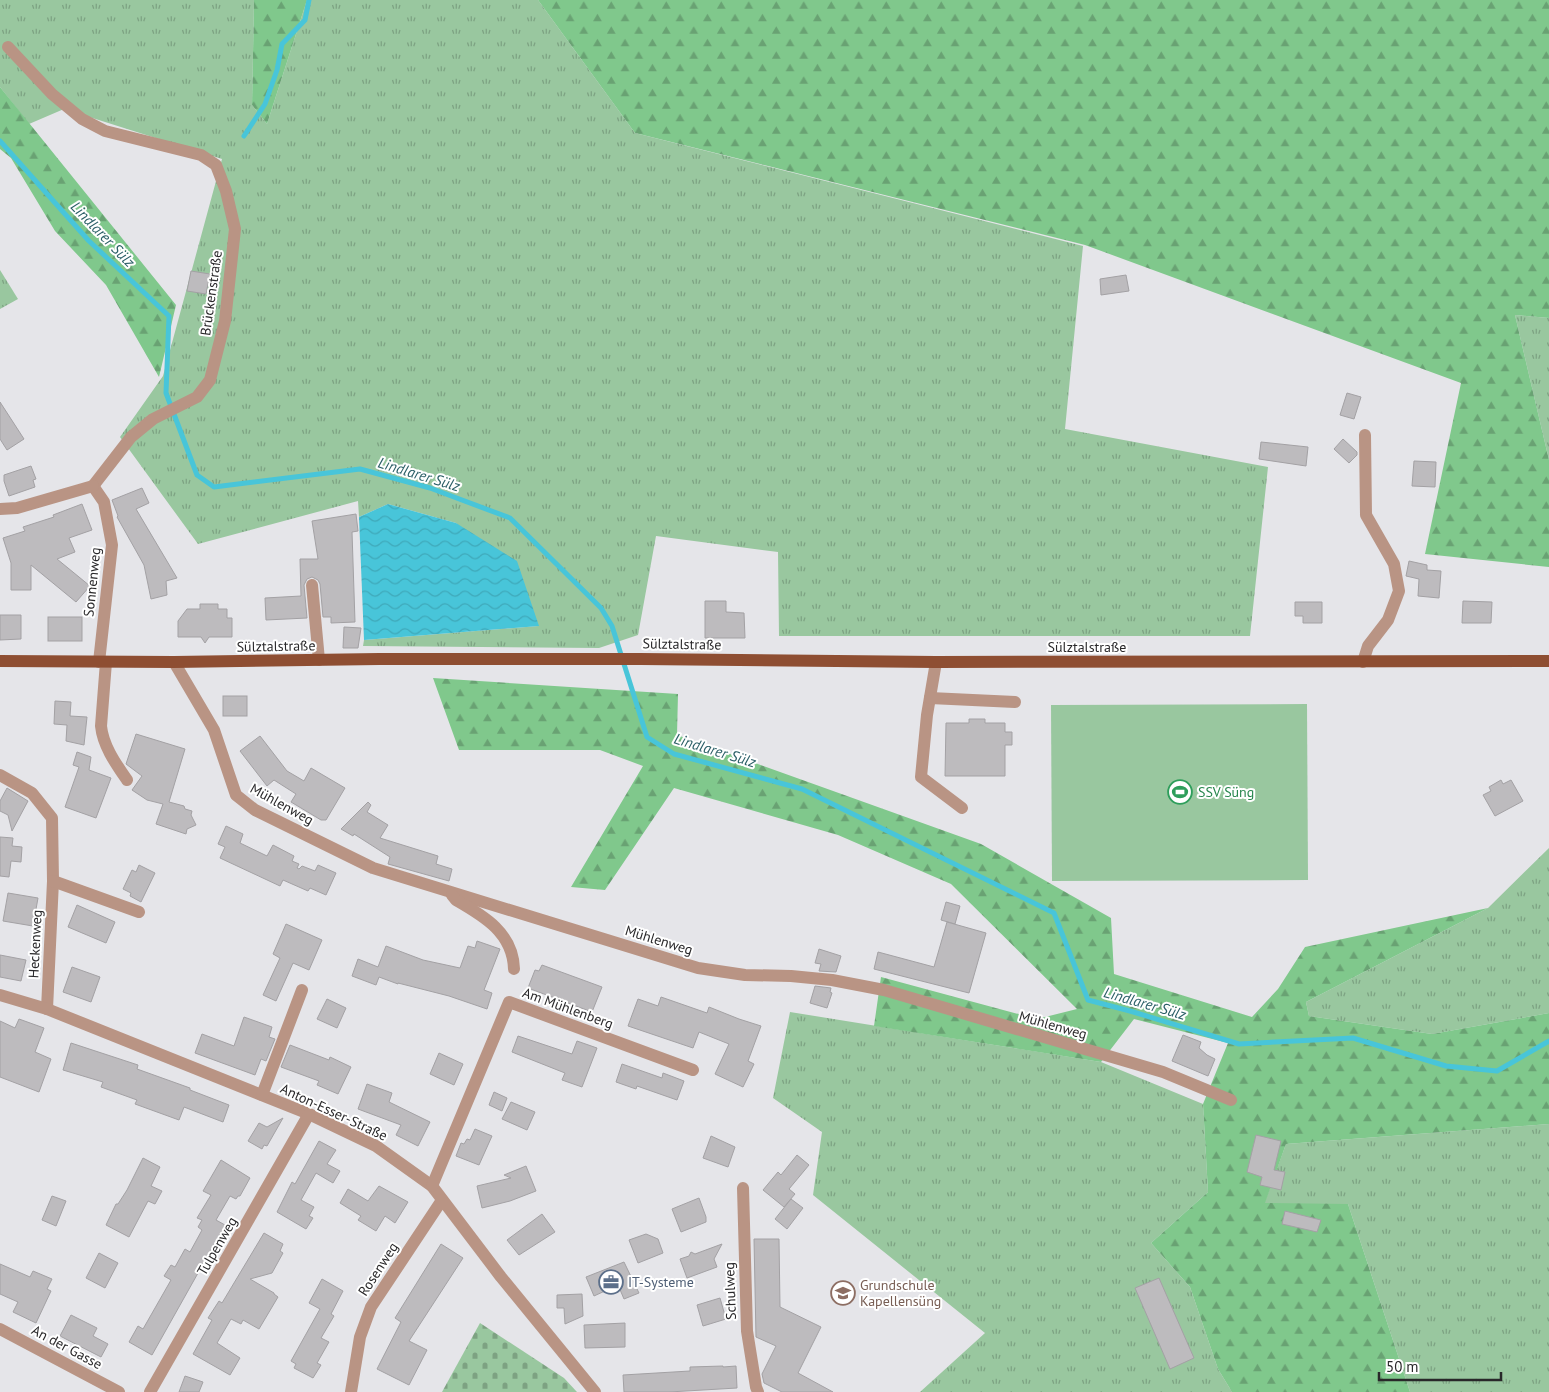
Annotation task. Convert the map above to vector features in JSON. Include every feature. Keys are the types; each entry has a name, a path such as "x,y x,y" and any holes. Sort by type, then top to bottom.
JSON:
{"main road":[{"name":"Sülztalstraße","path":"0,661 174,662 641,659 936,662 1549,661"}],"street":[{"name":"Brückenstraße","path":"8,47 52,94 82,119 105,131 201,155 216,164 226,191 235,229 225,321 210,380 197,396 182,406 153,420 131,437 93,486"},
{"path":"1363,662 1368,646 1388,620 1399,591 1394,564 1366,515 1364,435"},
{"path":"0,509 17,508 93,486"},
{"name":"Sonnenweg","path":"93,486 104,502 112,545 102,662 101,734 116,764 127,780"},
{"path":"312,585 319,660"},
{"name":"Mühlenweg","path":"174,662 214,730 236,795 255,810 373,868 698,968 745,975 791,976 832,980 884,990 1163,1072 1231,1100"},
{"path":"936,662 920,777 962,808"},
{"path":"930,698 1015,702"},
{"name":"Heckenweg","path":"0,775 32,793 52,818 53,880 47,1009"},
{"path":"53,880 139,912"},
{"name":"Am Mühlenberg","path":"449,891 456,900 490,921 500,931 512,951 514,969"},
{"path":"262,1095 302,990"},
{"name":"Anton-Esser-Straße","path":"0,995 47,1009 310,1114 376,1146 432,1186 501,1277 595,1392"},
{"name":"Am Mühlenberg","path":"432,1186 508,1002 693,1070"},
{"name":"Tulpenweg","path":"150,1392 310,1114"},
{"name":"Schulweg","path":"743,1188 747,1331 758,1392"},
{"name":"Rosenweg","path":"351,1392 360,1338 371,1307 442,1200"},
{"name":"An der Gasse","path":"0,1329 119,1392"}],"green space":[{"path":"0,0 254,0 252,105 267,124 307,0 538,0 635,133 1083,246 1065,429 1268,467 1250,636 779,636 778,552 656,536 638,635 599,648 363,646 364,640 538,626 456,523 388,504 359,517 358,501 198,544 120,437 163,376 222,159 64,109 29,124 0,87"},
{"path":"254,0 307,0 267,124 252,105"},
{"path":"538,0 1549,0 1549,318 1515,315 1549,460 1549,567 1425,554 1461,383 1085,245 635,133"},
{"path":"0,87 176,305 159,377 106,285 55,231 11,158 0,149"},
{"path":"0,270 18,299 0,309"},
{"path":"1515,315 1549,318 1549,460"},
{"path":"433,678 678,694 677,735 981,844 1111,918 1114,974 1252,1017 1278,989 1305,947 1488,908 1306,1002 1309,1016 1432,1034 1549,1013 1549,1124 1286,1144 1265,1203 1348,1204 1410,1392 1232,1392 1218,1369 1190,1287 1151,1243 1208,1192 1203,1104 1228,1043 1134,1019 1101,1062 874,1026 881,977 1037,1019 1077,1009 951,884 838,835 674,788 605,890 571,887 643,766 600,750 459,750"},
{"name":"SSV Süng","path":"1307,704 1308,880 1052,881 1051,705"},
{"path":"1549,848 1549,1013 1432,1034 1309,1016 1306,1002 1488,908"},
{"path":"790,1012 1101,1062 1203,1104 1208,1192 1151,1243 1190,1287 1218,1369 1232,1392 920,1392 985,1333 813,1195 822,1132 773,1098"},
{"path":"1549,1124 1549,1392 1410,1392 1348,1204 1264,1204 1286,1144"},
{"path":"480,1323 564,1378 577,1392 442,1392"}],"water":[{"path":"388,504 456,523 517,561 539,626 364,640 359,517"}],"building":[{"path":"191,271 210,274 206,294 187,291"},
{"path":"1126,275 1129,291 1101,295 1100,279"},
{"path":"1347,393 1361,397 1354,419 1340,415"},
{"path":"0,402 24,439 7,450 0,439"},
{"path":"1343,439 1357,452 1357,455 1349,463 1334,449"},
{"path":"1261,442 1308,447 1306,466 1259,459"},
{"path":"1414,461 1436,462 1435,487 1412,486"},
{"path":"31,466 36,479 33,480 35,487 9,496 4,475"},
{"path":"142,488 149,503 136,509 177,578 166,581 167,595 151,599 144,565 117,517 112,500"},
{"path":"82,504 92,530 69,538 75,552 57,559 90,586 76,602 31,565 31,590 11,590 11,563 3,538 25,531 23,527 54,517 53,515"},
{"path":"356,514 358,531 352,532 355,622 331,623 331,617 323,617 320,584 318,580 312,577 307,579 304,585 307,618 266,620 265,598 301,596 300,559 318,559 312,521"},
{"path":"1409,561 1427,565 1427,570 1441,571 1439,598 1418,596 1419,579 1406,576"},
{"path":"705,601 726,601 726,612 744,613 745,638 705,638"},
{"path":"1463,601 1492,602 1491,623 1462,623"},
{"path":"1295,602 1322,602 1322,623 1303,623 1303,616 1295,616"},
{"path":"200,604 218,604 218,609 227,609 227,618 232,618 232,637 209,637 205,643 201,637 178,637 178,621 187,609 200,609"},
{"path":"0,615 21,615 21,639 0,640"},
{"path":"48,617 82,617 82,641 48,641"},
{"path":"344,627 361,628 358,648 343,648"},
{"path":"223,696 247,696 247,716 223,716"},
{"path":"55,701 71,702 70,716 87,717 84,745 66,741 67,725 54,724"},
{"path":"969,719 985,719 985,723 1005,723 1005,732 1012,732 1012,745 1005,745 1005,776 945,776 946,723 969,723"},
{"path":"136,734 185,749 169,802 184,806 185,809 192,811 191,815 196,825 187,829 186,834 156,824 163,804 147,800 132,790 142,776 126,764"},
{"path":"260,736 287,771 304,781 311,768 345,788 326,820 321,820 291,802 296,794 274,780 267,786 240,751"},
{"path":"77,752 91,757 89,770 111,778 96,818 65,807 79,767 73,765"},
{"path":"1501,780 1503,784 1511,780 1523,801 1495,816 1483,795 1491,791 1489,787"},
{"path":"7,788 28,801 12,831 8,815 0,811 0,801"},
{"path":"368,802 371,805 367,812 388,825 380,838 438,856 436,864 452,869 449,881 388,864 390,857 354,834 353,836 341,829"},
{"path":"226,826 243,834 240,843 267,856 273,845 294,856 292,861 299,864 297,868 299,869 302,866 315,871 318,865 336,873 326,895 310,888 308,891 283,880 280,886 220,858 225,847 218,844"},
{"path":"0,837 13,838 12,846 22,847 21,862 11,861 9,877 0,876"},
{"path":"139,865 155,873 141,902 130,896 131,893 123,889 132,870 136,872"},
{"path":"8,893 38,898 33,926 3,921"},
{"path":"946,902 960,906 955,924 941,920"},
{"path":"77,905 115,922 106,943 68,927"},
{"path":"947,922 986,933 969,993 874,969 878,952 934,967"},
{"path":"286,924 322,940 309,970 293,963 276,1001 263,995 280,958 273,954"},
{"path":"477,941 500,949 484,990 492,993 487,1009 449,996 398,984 379,977 376,985 352,976 358,959 378,967 386,946 423,960 460,968 468,946 475,948"},
{"path":"819,949 841,956 836,972 819,971 821,964 815,963"},
{"path":"0,955 26,960 21,981 0,977"},
{"path":"542,965 602,987 592,1012 528,988 535,970 539,971"},
{"path":"72,967 100,977 91,1002 63,992"},
{"path":"815,986 831,988 830,992 832,993 827,1008 810,1003"},
{"path":"661,997 707,1013 709,1007 761,1026 748,1061 754,1064 743,1087 715,1074 729,1044 699,1032 693,1048 628,1026 638,999 658,1006"},
{"path":"327,999 346,1008 337,1028 317,1019"},
{"path":"244,1017 272,1027 269,1037 275,1039 266,1061 261,1059 255,1075 195,1053 202,1034 234,1046"},
{"path":"19,1019 44,1028 35,1052 51,1059 39,1092 0,1077 0,1021 15,1028"},
{"path":"1183,1035 1201,1042 1199,1048 1215,1059 1208,1076 1172,1061"},
{"path":"518,1036 572,1054 577,1041 597,1048 582,1087 562,1080 565,1073 512,1052"},
{"path":"71,1043 138,1065 137,1069 190,1088 190,1090 229,1105 223,1122 184,1107 179,1120 135,1104 137,1100 101,1087 103,1082 63,1070"},
{"path":"290,1045 329,1060 330,1057 351,1067 338,1094 317,1085 319,1081 281,1067"},
{"path":"439,1053 463,1064 454,1085 430,1074"},
{"path":"622,1064 662,1078 663,1073 684,1081 677,1100 637,1086 636,1089 616,1082"},
{"path":"367,1084 392,1093 389,1102 430,1122 418,1146 396,1135 401,1125 358,1109"},
{"path":"494,1092 507,1098 502,1111 489,1105"},
{"path":"511,1102 535,1112 527,1130 502,1119"},
{"path":"283,1118 267,1146 264,1145 262,1149 248,1141 259,1123 267,1127"},
{"path":"475,1129 492,1136 479,1165 456,1156 461,1143 464,1144 467,1139 470,1140"},
{"path":"1256,1135 1281,1141 1274,1170 1285,1172 1281,1190 1260,1185 1262,1177 1247,1172"},
{"path":"711,1136 735,1147 728,1167 703,1158"},
{"path":"319,1141 336,1150 327,1164 340,1171 333,1183 316,1173 301,1200 314,1207 309,1216 313,1218 306,1229 277,1212 292,1182 295,1184"},
{"path":"797,1155 809,1165 789,1189 795,1194 784,1207 763,1190 778,1172 781,1175"},
{"path":"143,1158 160,1167 151,1186 162,1191 155,1204 148,1201 129,1237 106,1225"},
{"path":"221,1160 250,1178 240,1196 236,1199 230,1196 216,1220 225,1225 152,1355 129,1342 138,1326 143,1329 171,1280 164,1276 171,1265 175,1267 185,1249 190,1252 202,1230 198,1227 202,1220 197,1218 211,1195 203,1191"},
{"path":"526,1166 536,1191 510,1201 482,1208 477,1186 511,1178 504,1175"},
{"path":"379,1186 408,1202 395,1223 385,1216 376,1231 358,1220 361,1216 340,1203 348,1189 368,1201"},
{"path":"52,1196 66,1201 56,1226 42,1220"},
{"path":"699,1198 706,1222 681,1232 672,1209"},
{"path":"791,1199 803,1208 787,1229 775,1219"},
{"path":"1285,1211 1321,1220 1317,1232 1282,1224"},
{"path":"542,1214 555,1232 519,1255 507,1240"},
{"path":"264,1233 283,1244 280,1251 283,1253 272,1273 250,1279 278,1297 259,1329 243,1320 241,1324 231,1319 217,1343 240,1358 230,1375 193,1354 212,1320 208,1318 219,1301 222,1303"},
{"path":"646,1234 658,1239 663,1253 638,1263 629,1240"},
{"path":"754,1239 779,1239 780,1307 821,1327 798,1373 833,1392 782,1392 764,1383 762,1374 776,1346 756,1337"},
{"path":"441,1244 463,1258 409,1341 427,1350 409,1385 377,1369 401,1322 395,1318"},
{"path":"722,1244 714,1259 717,1267 687,1278 680,1259 689,1256 691,1252 695,1254"},
{"path":"99,1253 118,1263 105,1288 86,1278"},
{"name":"IT-Systeme","path":"624,1262 639,1293 624,1299 618,1285 594,1296 586,1277"},
{"path":"0,1264 30,1277 33,1271 52,1279 47,1289 51,1291 36,1323 13,1312 18,1302 0,1294"},
{"path":"1159,1278 1194,1358 1170,1369 1135,1288"},
{"path":"322,1279 343,1291 331,1314 334,1316 321,1338 329,1342 317,1363 321,1365 313,1378 294,1368 296,1364 291,1361 320,1309 309,1303"},
{"path":"582,1294 583,1316 565,1324 564,1308 557,1308 557,1295"},
{"path":"720,1298 726,1319 703,1326 697,1305"},
{"path":"71,1315 97,1328 93,1336 108,1344 101,1357 60,1336"},
{"path":"625,1323 625,1347 585,1348 584,1325"},
{"path":"736,1366 737,1388 669,1392 624,1392 623,1375 690,1371 690,1367"},
{"path":"185,1376 203,1382 199,1392 179,1392"}],"waterway":[{"path":"244,136 265,104 277,70 282,44 305,20 309,0"},
{"name":"Lindlarer Sülz","path":"0,141 89,241 169,316 166,393 197,475 214,487 360,469 430,488 510,518 601,608 612,626 647,737 674,754 802,789 1054,913 1088,1000 1239,1044 1353,1038 1446,1066 1497,1071 1549,1041"}],"place":[{"name":"SSV Süng","path":"1180,792"},
{"name":"IT-Systeme","path":"611,1282"},
{"name":"Grundschule Kapellensüng","path":"843,1293"}]}
